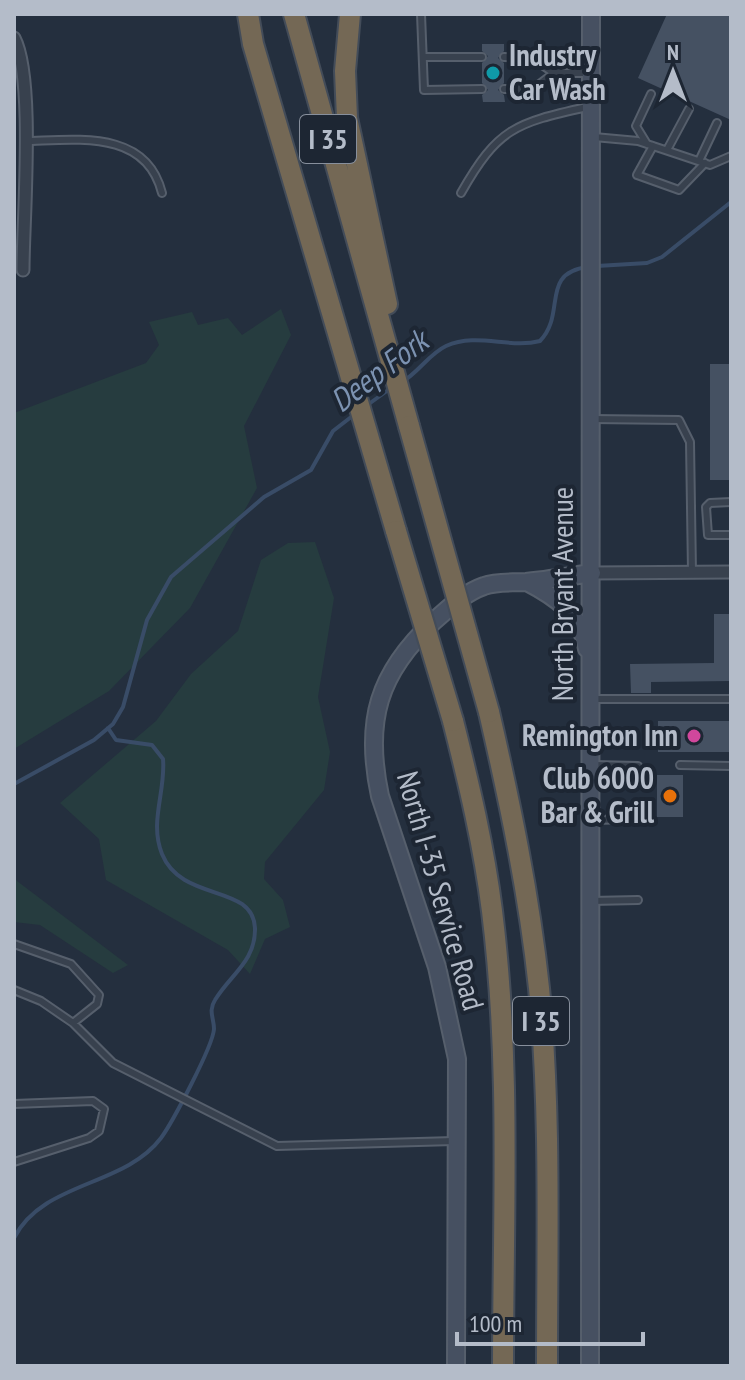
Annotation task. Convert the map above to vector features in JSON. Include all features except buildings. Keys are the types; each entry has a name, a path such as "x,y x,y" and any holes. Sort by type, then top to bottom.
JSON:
{"highway":[{"path":"234,14 253,44"},
{"name":"I 35","path":"248,14 253,44 453,721 483,857 498,971 503,1110 503,1366"},
{"name":"I 35","path":"294,14 372,260 409,426 489,712 518,845 539,988 547,1131 547,1366"},
{"path":"350,14 345,71 347,118 372,260"}],"main road":[{"name":"North Bryant Avenue","path":"590,1366 591,14"},
{"name":"North I-35 Service Road","path":"456,1366 457,1059 449,1012 380,796 374,769 373,723 387,680 414,640 468,593 500,582 527,582 592,573"},
{"path":"527,582 558,600 576,619 585,640 591,676"}],"street":[{"path":"14,38 21,52 23,270"},
{"path":"592,573 731,572"}],"lane":[{"path":"421,14 424,90 482,89"},
{"path":"423,57 482,57"},
{"path":"504,57 532,58 554,73 591,73"},
{"path":"504,89 533,89 554,73"},
{"path":"650,145 636,126 651,94"},
{"path":"461,193 481,158 512,128 591,106"},
{"path":"667,150 689,109"},
{"path":"650,145 637,175 679,190 702,162 717,123"},
{"path":"591,137 650,145 710,165 731,156"},
{"path":"24,141 105,142 138,153 156,171 162,193"},
{"path":"591,419 679,420 690,442 692,572"},
{"path":"731,502 710,503 706,507 705,531 708,535 731,535"},
{"path":"591,699 731,699"},
{"path":"591,765 638,766"},
{"path":"680,765 731,766"},
{"path":"591,820 639,819"},
{"path":"591,901 638,900"},
{"path":"14,944 71,964 99,995 97,1004 73,1023"},
{"path":"14,990 41,1001 73,1023 113,1063 277,1146 458,1141"},
{"path":"14,1104 93,1101 101,1103 104,1109 99,1131 89,1138 14,1162"}],"green space":[{"path":"281,309 291,335 244,426 257,488 190,608 109,691 14,749 14,413 146,363 159,345 149,322 192,312 198,325 228,318 242,335"},
{"path":"315,542 334,598 318,697 330,752 324,790 265,862 264,879 283,900 290,927 265,939 250,974 228,950 106,880 99,839 60,803 156,721 191,674 238,631 261,560 288,543"},
{"path":"14,876 128,965 113,973 40,925 14,922"}],"waterway":[{"name":"Deep Fork","path":"597,266 647,263 662,257 731,202"},
{"name":"Deep Fork","path":"402,382 440,349 458,342 540,341 552,318 558,286 573,271 588,267"},
{"name":"Deep Fork","path":"366,406 391,388"},
{"name":"Deep Fork","path":"14,784 94,740 113,724 123,707 147,620 171,577 264,497 311,470 333,431 355,414"},
{"path":"14,1238 27,1219 44,1205 126,1166 145,1154 161,1138 207,1051 214,1029 213,1004 247,959 254,940 251,914 242,904 185,880 172,869 162,854 157,818 163,759 152,745 116,740 108,728"}],"place":[{"name":"Industry Car Wash","path":"493,73"},
{"name":"Remington Inn","path":"694,736"},
{"name":"Club 6000 Bar & Grill","path":"670,796"}]}
